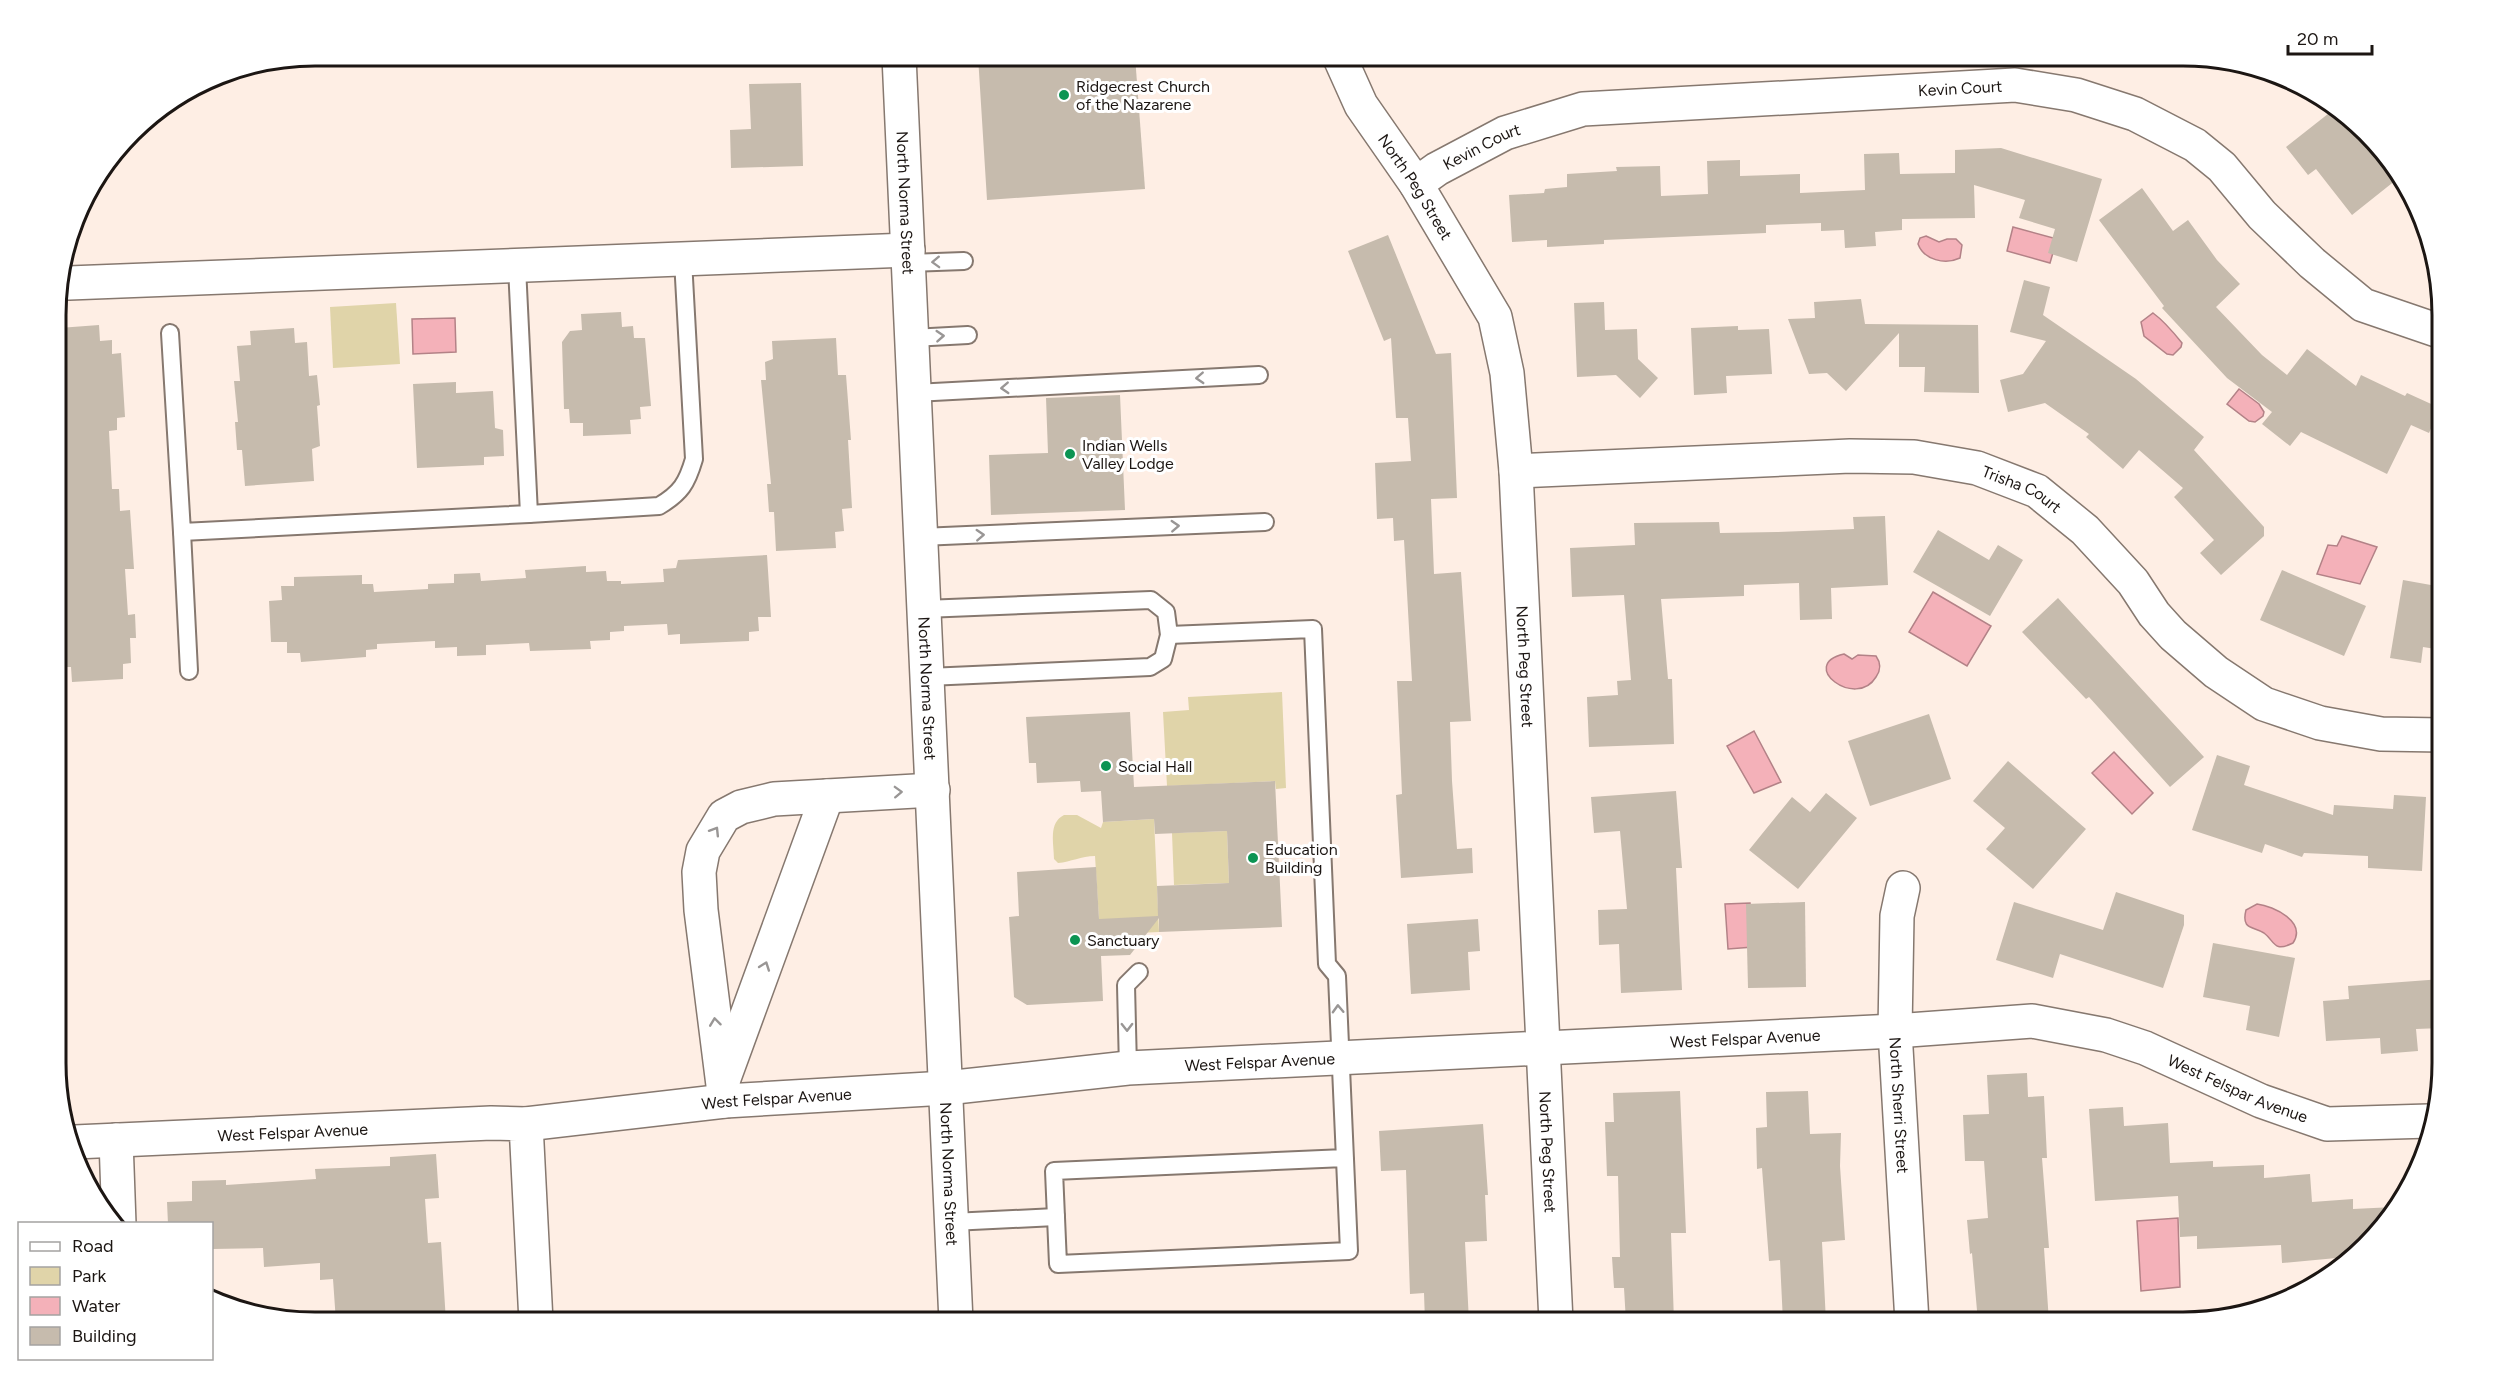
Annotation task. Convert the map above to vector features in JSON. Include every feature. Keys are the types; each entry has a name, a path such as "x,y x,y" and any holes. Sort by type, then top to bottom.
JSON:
{"street":[{"name":"North Norma Street","path":"899,66 956,1312"},
{"name":"North Peg Street","path":"1343,66 1361,105 1416,184 1495,316 1507,373 1516,471 1555,1312"},
{"name":"Kevin Court","path":"1416,184 1437,169 1505,133 1583,109 2014,85 2076,95 2135,114 2195,145 2222,167 2262,215 2312,263 2363,305 2432,329"},
{"path":"68,283 683,260 908,256"},
{"name":"Trisha Court","path":"1516,471 1850,456 1914,458 1977,468 2037,491 2085,530 2133,582 2154,614 2173,635 2216,672 2264,704 2320,723 2381,734 2432,735"},
{"path":"724,1092 701,910 699,872 703,851 724,816 741,807 774,800 933,790"},
{"path":"724,1092 827,796"},
{"name":"North Sherri Street","path":"1903,888 1898,916 1896,1031 1911,1312"},
{"name":"West Felspar Avenue","path":"79,1142 491,1123 526,1124 724,1092 946,1088 1128,1068 1896,1031 2032,1021 2106,1035 2261,1101 2327,1124 2425,1121"},
{"path":"526,1124 535,1312"},
{"path":"116,1140 119,1217"}],"lane":[{"path":"908,256 964,261"},
{"path":"182,532 659,506 675,496 689,479 694,459 683,260"},
{"path":"517,267 529,514"},
{"path":"170,333 189,671"},
{"path":"912,338 968,335"},
{"path":"915,393 1258,375"},
{"path":"921,537 1265,522"},
{"path":"924,609 1151,600 1166,612 1169,635 1163,659 1150,667 927,677"},
{"path":"1169,635 1313,629 1327,964 1337,976 1340,1058 1345,1158 1349,1251 1058,1264 1054,1171 1345,1158"},
{"path":"1128,1068 1126,985 1139,972"},
{"path":"952,1222 1056,1217"}],"green space":[{"path":"396,303 400,364 333,368 330,307"},
{"path":"1282,692 1286,788 1276,789 1275,781 1167,786 1163,712 1189,710 1188,697"},
{"path":"1064,815 1077,815 1101,828 1103,822 1154,819 1159,932 1138,933 1099,919 1095,856 1058,863 1054,859 1054,828"},
{"path":"1227,831 1229,883 1174,885 1172,833"}],"water":[{"path":"2013,227 2057,239 2050,263 2007,251"},
{"path":"1926,236 1939,242 1956,239 1962,245 1960,258 1942,261 1925,254 1918,244 1920,238"},
{"path":"2153,313 2182,343 2173,355 2167,354 2144,336 2141,322"},
{"path":"455,318 456,352 413,354 412,319"},
{"path":"2239,389 2259,404 2264,412 2263,416 2255,422 2249,421 2227,404"},
{"path":"2342,536 2377,547 2360,584 2317,574 2328,545 2337,546"},
{"path":"1933,592 1991,626 1967,666 1909,632"},
{"path":"1844,654 1852,659 1858,655 1876,656 1880,666 1879,672 1867,686 1856,689 1845,687 1828,675 1826,667 1831,660"},
{"path":"1754,731 1781,782 1754,793 1727,746"},
{"path":"2114,752 2153,793 2132,814 2092,773"},
{"path":"1750,903 1753,947 1728,949 1725,904"},
{"path":"2257,904 2272,908 2287,916 2296,928 2293,943 2282,947 2275,945 2264,933 2247,924 2246,910"},
{"path":"2178,1218 2180,1287 2141,1291 2137,1221"}],"building":[{"path":"979,66 1136,66 1145,189 987,200"},
{"path":"801,83 803,166 731,168 730,130 751,129 749,84"},
{"path":"2329,113 2359,139 2381,163 2393,182 2352,215 2316,169 2308,175 2286,147"},
{"path":"2001,148 2102,179 2077,262 2048,253 2055,229 2019,218 2025,200 1974,185 1975,218 1902,219 1902,230 1875,232 1876,246 1845,248 1844,230 1821,231 1821,223 1766,225 1766,233 1604,240 1604,244 1547,247 1547,240 1512,242 1509,195 1544,193 1545,189 1567,187 1567,174 1617,171 1616,167 1660,166 1661,196 1708,194 1707,161 1740,160 1740,176 1800,174 1800,193 1865,190 1864,154 1899,153 1900,174 1955,173 1955,150"},
{"path":"2142,188 2173,231 2188,220 2217,260 2240,284 2216,307 2262,355 2287,375 2307,349 2356,386 2361,375 2405,396 2407,393 2432,404 2432,426 2429,433 2411,425 2387,474 2301,432 2290,446 2262,424 2272,412 2227,378 2162,308 2164,306 2099,220"},
{"path":"1388,235 1436,354 1451,353 1457,498 1431,499 1434,574 1461,572 1471,721 1450,722 1452,781 1457,849 1472,848 1473,873 1401,878 1396,795 1402,794 1397,681 1412,681 1404,540 1394,541 1393,518 1377,519 1375,463 1411,461 1408,418 1396,418 1391,338 1384,341 1348,251"},
{"path":"2024,280 2050,287 2043,315 2136,379 2204,437 2194,450 2264,527 2264,536 2221,575 2200,553 2214,540 2174,497 2183,488 2139,450 2123,469 2086,437 2089,434 2045,403 2008,412 2000,380 2023,374 2046,341 2010,332"},
{"path":"1861,299 1865,324 1978,325 1979,393 1924,392 1925,367 1899,367 1899,333 1846,391 1827,373 1809,374 1788,319 1815,318 1814,302"},
{"path":"1604,302 1605,330 1637,329 1638,359 1658,378 1640,398 1616,375 1577,377 1574,303"},
{"path":"621,312 622,327 633,326 634,338 645,338 651,406 640,407 641,419 630,420 631,434 583,436 583,423 570,423 569,409 564,409 562,342 570,331 582,330 581,314"},
{"path":"99,325 100,341 112,340 112,354 121,353 125,417 117,418 117,430 109,431 112,489 119,489 120,511 130,510 134,569 125,569 128,615 135,614 136,638 130,638 131,663 123,664 123,679 72,682 71,667 66,667 66,327"},
{"path":"1738,326 1738,330 1769,329 1772,374 1726,376 1727,393 1694,395 1691,328"},
{"path":"294,328 295,343 307,342 309,376 317,375 320,446 312,449 314,481 245,486 242,450 237,450 235,422 238,422 234,381 240,381 237,346 251,345 250,331"},
{"path":"836,338 838,375 846,375 851,440 848,440 852,508 842,509 844,531 835,532 836,548 776,551 774,512 769,512 767,484 771,484 761,380 766,380 765,362 773,359 772,341"},
{"path":"456,382 456,393 493,391 495,428 503,430 504,456 484,457 484,465 417,468 413,384"},
{"name":"Indian Wells Valley Lodge","path":"1120,395 1125,510 991,515 989,455 1048,453 1046,398"},
{"path":"1885,516 1888,585 1831,588 1832,619 1800,620 1799,583 1744,585 1744,596 1661,599 1668,679 1672,679 1674,744 1589,747 1587,697 1618,695 1617,681 1631,680 1624,595 1572,597 1570,548 1635,545 1634,523 1719,522 1720,533 1777,532 1854,529 1853,517"},
{"path":"1938,530 1989,560 1998,545 2023,560 1990,616 1913,572"},
{"path":"767,555 771,617 758,617 759,631 749,632 749,641 680,644 680,634 668,635 667,624 624,626 624,631 610,632 610,640 590,641 591,649 530,651 529,643 486,645 486,655 457,656 457,647 435,648 435,641 377,644 377,649 366,650 366,657 301,662 300,653 287,653 287,642 271,642 269,601 282,600 281,586 294,586 294,577 362,575 362,584 373,584 374,592 428,589 428,584 454,583 454,574 480,573 481,581 526,578 525,570 586,566 586,572 606,571 607,581 621,581 621,584 664,582 663,569 676,568 678,560"},
{"path":"2282,570 2366,606 2344,656 2260,620"},
{"path":"2403,580 2432,585 2432,648 2423,647 2421,663 2390,658"},
{"path":"2058,598 2204,757 2170,787 2089,697 2086,699 2022,632"},
{"path":"1130,712 1134,787 1275,781 1282,927 1159,932 1159,918 1130,955 1101,956 1103,1001 1027,1005 1014,997 1009,917 1019,916 1017,872 1096,867 1099,919 1158,916 1157,886 1229,883 1227,831 1155,834 1154,819 1103,822 1101,791 1081,792 1080,781 1037,783 1036,763 1029,763 1026,717"},
{"path":"1929,714 1951,779 1870,806 1848,741"},
{"path":"2217,755 2250,766 2244,785 2333,815 2334,805 2393,809 2394,795 2426,797 2422,871 2368,868 2368,856 2304,853 2302,857 2265,844 2262,853 2192,830"},
{"path":"2008,761 2086,829 2033,889 1986,849 2005,828 1973,801"},
{"path":"1676,791 1682,868 1676,868 1682,990 1621,993 1619,944 1599,945 1598,910 1627,909 1620,831 1594,833 1591,797"},
{"path":"1826,793 1857,818 1798,889 1749,850 1792,797 1810,812"},
{"path":"2116,892 2184,915 2184,925 2163,988 2060,954 2053,978 1996,960 2014,902 2103,930"},
{"path":"1805,902 1806,987 1748,988 1746,904"},
{"path":"1478,919 1480,951 1468,952 1470,990 1411,994 1407,924"},
{"path":"2213,943 2295,958 2279,1037 2246,1030 2250,1006 2203,997"},
{"path":"2432,980 2432,1028 2416,1029 2418,1051 2381,1054 2380,1038 2326,1041 2323,1001 2349,999 2348,986"},
{"path":"2027,1073 2028,1097 2044,1096 2047,1158 2042,1158 2049,1248 2044,1248 2048,1312 1977,1312 1967,1220 1988,1218 1984,1161 1965,1161 1963,1115 1989,1114 1987,1075"},
{"path":"1680,1091 1686,1233 1671,1233 1674,1312 1625,1312 1624,1288 1614,1288 1612,1257 1620,1257 1618,1176 1607,1176 1605,1122 1614,1122 1613,1093"},
{"path":"1808,1091 1810,1134 1841,1133 1840,1166 1845,1240 1822,1242 1826,1312 1783,1312 1780,1260 1769,1261 1762,1168 1757,1169 1756,1128 1767,1127 1766,1092"},
{"path":"2123,1107 2124,1126 2168,1123 2170,1163 2213,1161 2213,1167 2264,1165 2264,1178 2310,1174 2312,1202 2353,1199 2353,1209 2386,1207 2359,1239 2339,1258 2282,1263 2281,1245 2197,1249 2197,1236 2180,1237 2178,1196 2095,1201 2089,1109"},
{"path":"1483,1124 1488,1195 1485,1195 1487,1241 1465,1242 1468,1312 1425,1312 1424,1293 1410,1294 1406,1170 1381,1171 1379,1131"},
{"path":"436,1154 439,1198 425,1199 428,1243 441,1242 445,1312 335,1312 333,1279 320,1280 320,1263 264,1267 263,1248 213,1249 213,1222 168,1222 167,1202 192,1201 192,1181 226,1180 226,1185 316,1179 315,1169 390,1166 390,1157"}],"place":[{"name":"Ridgecrest Church of the Nazarene","path":"1064,95"},
{"name":"Indian Wells Valley Lodge","path":"1070,454"},
{"name":"Social Hall","path":"1106,766"},
{"name":"Education Building","path":"1253,858"},
{"name":"Sanctuary","path":"1075,940"}]}
